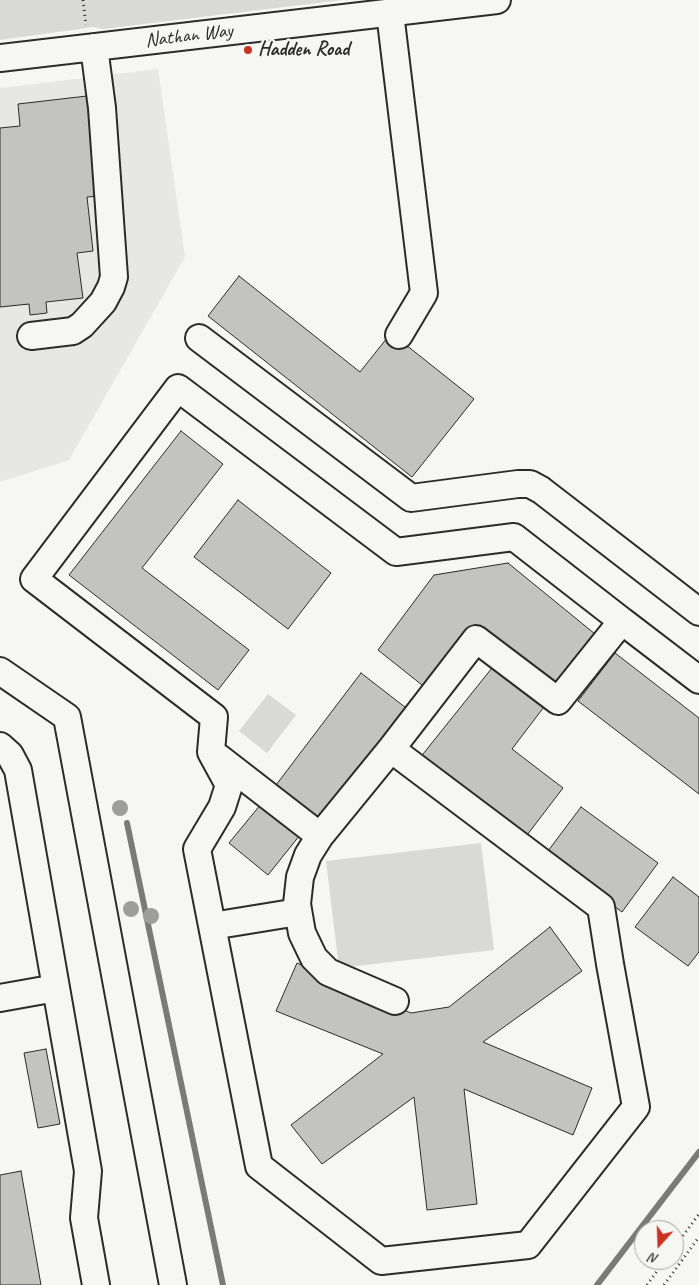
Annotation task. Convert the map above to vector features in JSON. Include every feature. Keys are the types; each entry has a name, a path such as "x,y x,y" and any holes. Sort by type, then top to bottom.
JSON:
{"street":[{"name":"Nathan Way","path":"0,58 497,0"},
{"path":"390,13 424,293 399,335"},
{"path":"31,336 72,331 82,325 103,302 114,277 102,108 94,47"},
{"path":"199,338 410,498 530,484 541,490 699,612"},
{"path":"391,749 601,907 636,1107 528,1244 381,1261 260,1166 197,849 222,807 229,785 211,752 214,718 34,579 178,388 396,552 514,537 699,680"},
{"path":"395,1001 328,972 314,958 302,933 297,904 300,877 308,855 320,836 476,640 558,701 622,621"},
{"path":"0,671 67,718 173,1285"},
{"path":"0,746 10,755 18,770 88,1171 84,1218 96,1285"},
{"path":"211,752 320,836"},
{"path":"212,926 298,912"},
{"path":"0,998 56,988"}],"path":[{"path":"83,0 84,6"},
{"path":"684,1234 699,1214"},
{"path":"664,1285 699,1237"},
{"path":"646,1285 657,1270"}],"shaded area":[{"path":"0,0 342,0 103,29 94,27 0,40"},
{"path":"158,69 185,257 69,460 0,482 0,88"},
{"path":"268,694 296,715 267,753 239,731"},
{"path":"481,843 494,950 339,968 326,861"}],"building":[{"path":"87,96 99,196 87,197 93,251 77,253 83,298 46,302 47,313 30,315 29,304 0,307 0,128 20,126 18,104"},
{"path":"239,276 360,372 391,333 474,399 412,477 208,316"},
{"path":"181,431 223,464 142,568 249,650 218,690 69,575"},
{"path":"238,500 331,573 288,629 194,557"},
{"path":"508,563 595,634 556,686 467,638 427,689 378,650 434,575"},
{"path":"615,653 699,718 699,794 578,701"},
{"path":"496,663 547,703 512,749 563,788 524,839 419,759"},
{"path":"361,673 410,711 322,826 273,789"},
{"path":"266,798 304,830 268,875 229,843"},
{"path":"581,807 658,863 622,912 545,855"},
{"path":"673,877 699,897 699,952 688,966 635,927"},
{"path":"550,927 582,971 483,1042 592,1088 573,1135 464,1089 477,1204 427,1210 414,1097 322,1164 291,1125 383,1054 276,1011 297,963 411,1013 449,1007"},
{"path":"46,1049 60,1124 38,1128 24,1053"},
{"path":"21,1171 41,1285 0,1285 0,1175"}],"waterway":[{"path":"127,823 223,1285"},
{"path":"597,1285 699,1152"}],"place":[{"name":"Hadden Road","path":"248,50"}]}
